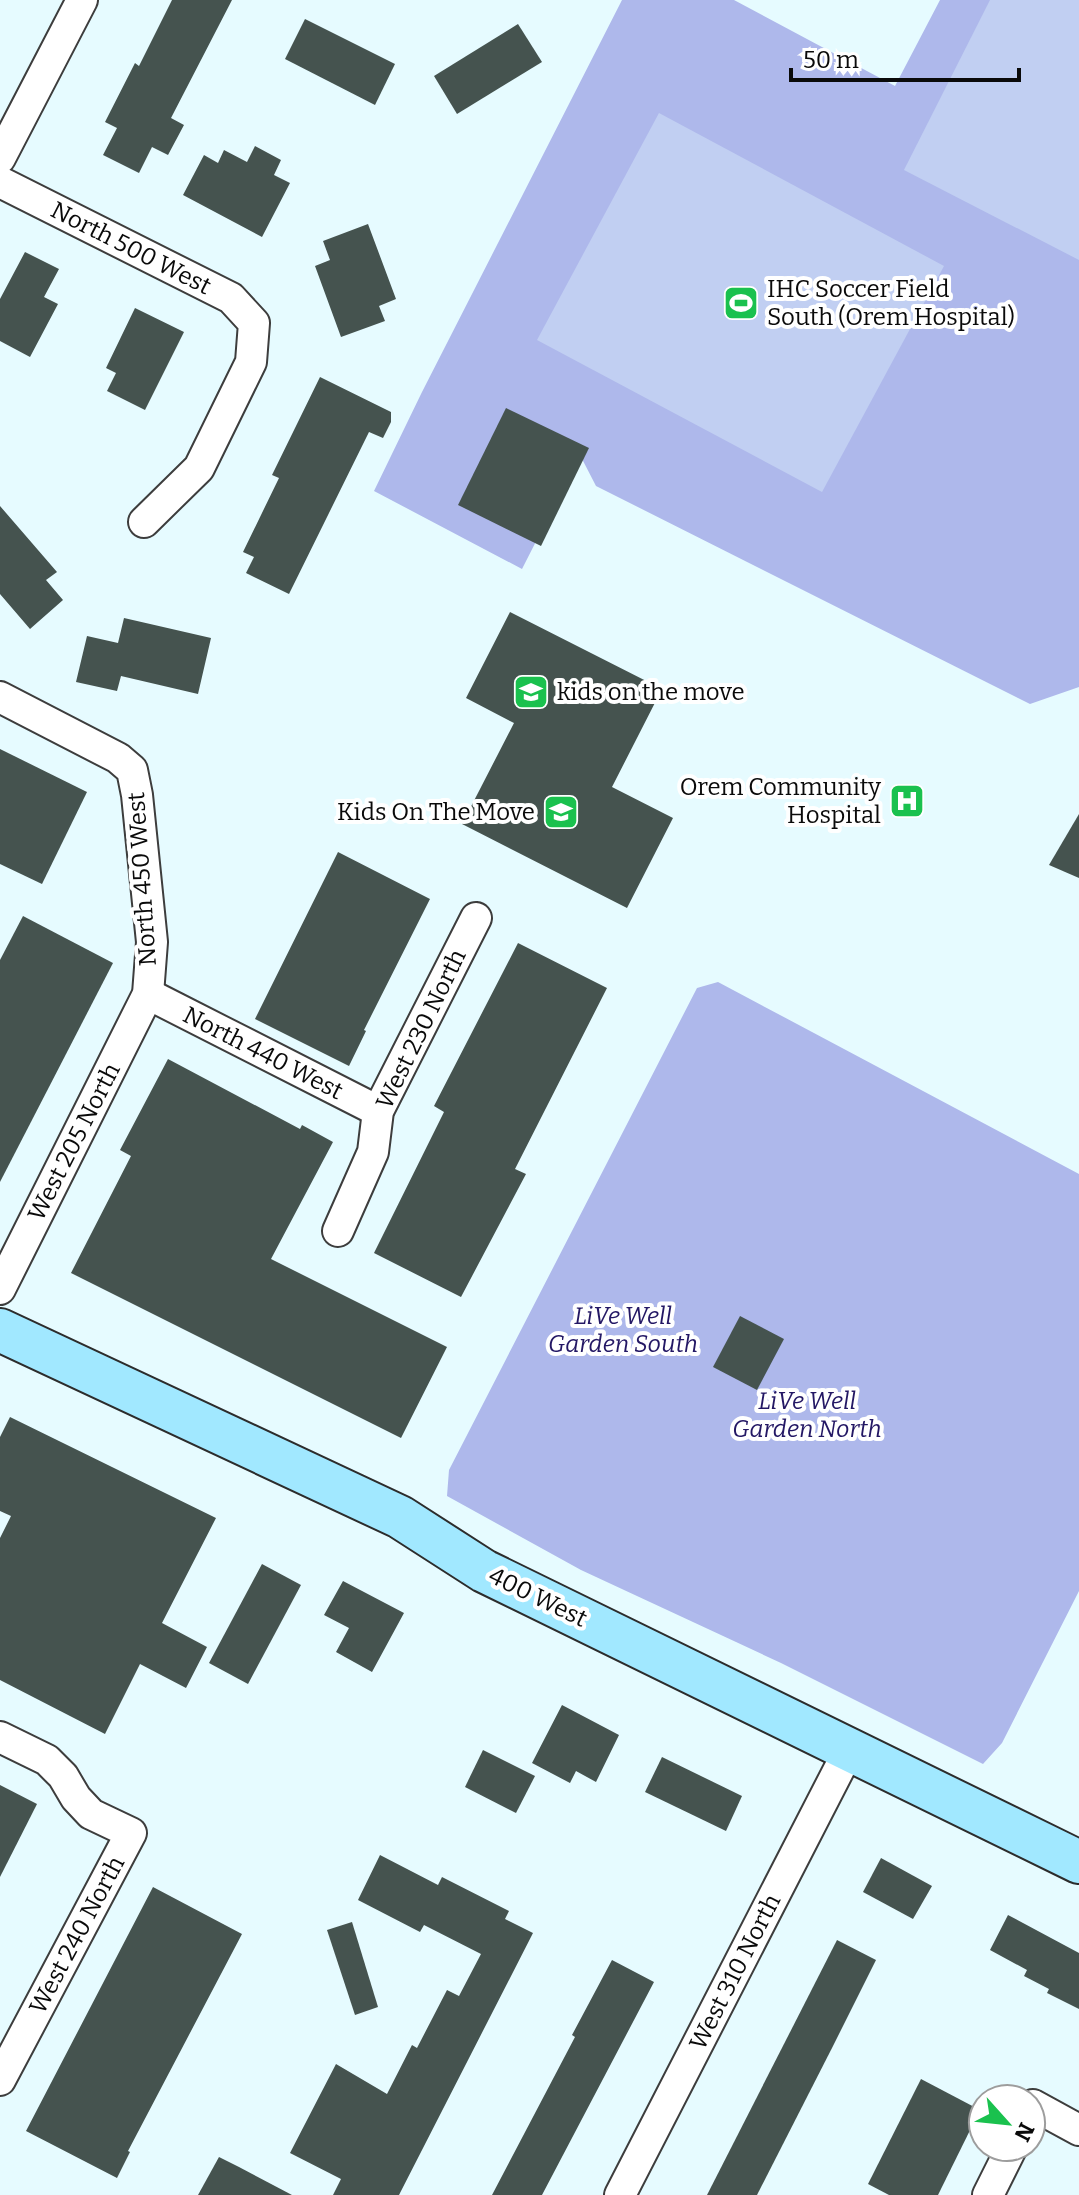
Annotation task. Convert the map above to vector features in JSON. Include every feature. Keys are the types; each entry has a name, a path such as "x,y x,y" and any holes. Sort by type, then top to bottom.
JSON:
{"main road":[{"name":"400 West","path":"0,1330 400,1517 484,1571 1079,1862"}],"street":[{"path":"0,158 82,0"},
{"name":"North 500 West","path":"0,182 231,298 254,323 251,362 199,468 144,522"},
{"name":"North 450 West","path":"0,697 118,758 132,770 152,942 148,994"},
{"name":"West 230 North","path":"338,1231 373,1152 378,1111 476,918"},
{"name":"North 440 West","path":"148,994 378,1111"},
{"name":"West 205 North","path":"0,1289 148,994"},
{"name":"West 240 North","path":"0,1737 47,1760 91,1814 131,1833 0,2080"},
{"name":"West 310 North","path":"620,2195 850,1748"},
{"path":"1047,2115 1079,2130"},
{"path":"988,2195 1004,2163"}],"green space":[{"path":"622,0 734,0 895,86 940,0 1079,0 1079,687 1030,704 596,486 580,455 522,569 374,491"},
{"path":"718,982 1079,1174 1079,1591 1002,1743 983,1764 781,1663 581,1570 447,1496 449,1470 697,988"}],"shaded area":[{"path":"990,0 1079,0 1079,260 904,170"},
{"name":"IHC Soccer Field South (Orem Hospital)","path":"659,113 944,266 822,492 537,340"}],"building":[{"path":"172,0 232,0 171,118 184,125 168,155 152,147 139,173 103,155 117,128 105,122 135,63 139,66"},
{"path":"305,19 395,64 375,105 285,59"},
{"path":"518,24 542,62 457,114 434,76"},
{"path":"255,146 281,160 274,175 290,183 262,237 183,195 204,155 218,163 224,150 247,162"},
{"path":"368,224 396,299 379,306 385,321 341,337 315,266 330,260 323,241"},
{"path":"25,252 59,269 44,297 58,304 30,357 0,341 0,299"},
{"path":"135,308 184,332 145,410 107,391 116,373 106,368"},
{"path":"320,377 391,412 391,422 383,438 369,432 289,594 246,573 254,557 243,552 279,478 272,475"},
{"path":"506,408 589,448 541,546 458,505"},
{"path":"0,506 57,572 46,580 63,600 30,629 0,594"},
{"path":"510,612 662,689 612,787 673,818 627,908 462,824 514,723 466,698"},
{"path":"124,618 211,638 198,694 121,676 117,691 76,682 87,636 118,643"},
{"path":"0,749 87,792 42,884 0,864"},
{"path":"1079,814 1079,878 1049,865"},
{"path":"338,852 430,899 349,1066 255,1019"},
{"path":"23,916 113,963 0,1182 0,960"},
{"path":"518,943 607,988 515,1169 526,1174 461,1297 374,1253 444,1112 434,1106"},
{"path":"168,1059 300,1129 302,1125 333,1142 271,1259 447,1347 401,1438 71,1273 131,1156 120,1150"},
{"path":"740,1316 784,1339 757,1390 713,1367"},
{"path":"10,1417 216,1518 162,1623 207,1647 186,1688 140,1664 105,1734 0,1680 0,1538 11,1516 0,1511 0,1437"},
{"path":"262,1564 301,1585 248,1684 209,1663"},
{"path":"343,1581 404,1613 372,1672 336,1652 349,1628 324,1615"},
{"path":"562,1705 619,1735 596,1782 576,1771 570,1783 532,1763"},
{"path":"483,1750 535,1776 516,1813 465,1787"},
{"path":"662,1757 742,1796 726,1831 645,1792"},
{"path":"0,1785 37,1804 0,1877"},
{"path":"380,1855 438,1885 442,1877 509,1911 505,1919 533,1933 399,2195 333,2195 341,2179 290,2153 336,2064 387,2094 412,2045 417,2048 447,1990 459,1996 481,1954 424,1925 420,1932 358,1900"},
{"path":"881,1858 932,1886 913,1919 863,1892"},
{"path":"153,1887 242,1934 128,2151 117,2178 26,2131"},
{"path":"1008,1915 1079,1953 1079,2009 1047,1993 1049,1989 1024,1976 1027,1970 990,1950"},
{"path":"352,1922 378,2007 355,2015 327,1930"},
{"path":"837,1940 876,1960 833,2046 757,2195 707,2195"},
{"path":"612,1960 654,1982 542,2195 492,2195 575,2037 572,2035"},
{"path":"921,2079 967,2103 967,2136 938,2195 889,2195 868,2184"},
{"path":"219,2157 239,2167 292,2195 198,2195"}],"place":[{"name":"IHC Soccer Field South (Orem Hospital)","path":"741,303"},
{"name":"kids on the move","path":"531,692"},
{"name":"Orem Community Hospital","path":"907,801"},
{"name":"Kids On The Move","path":"561,812"}],"park label":[{"name":"LiVe Well Garden South","path":"623,1330"},
{"name":"LiVe Well Garden North","path":"807,1415"}]}
